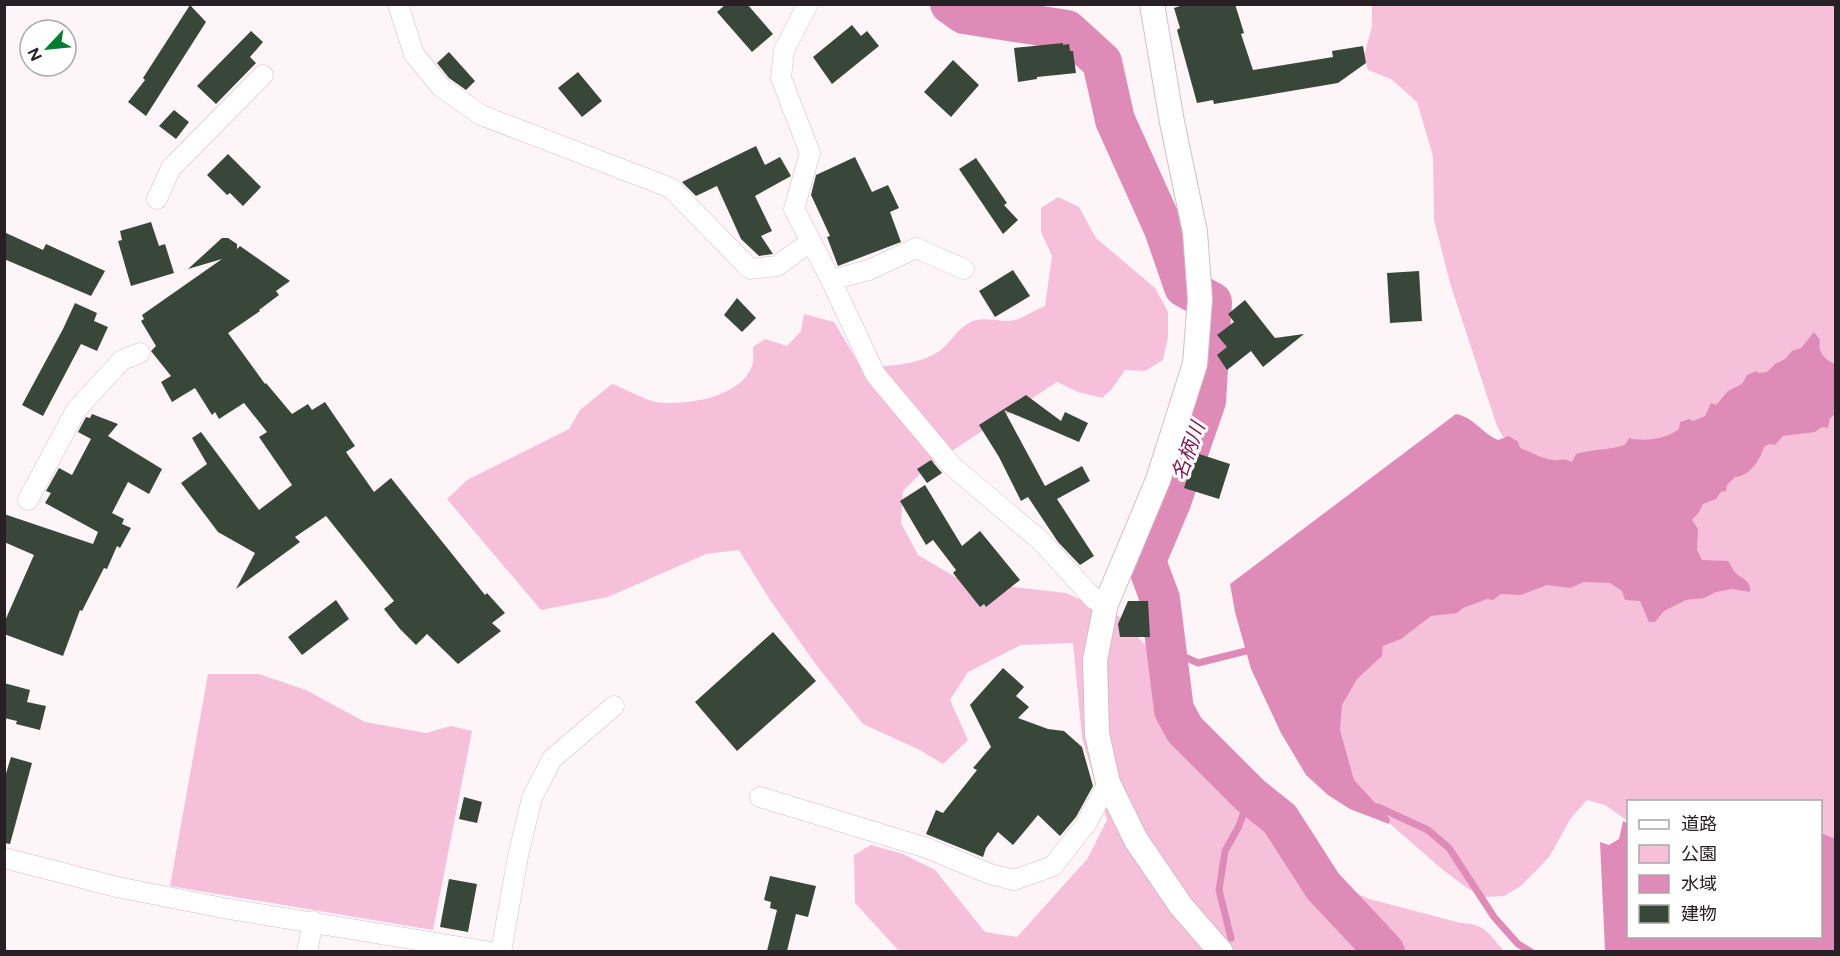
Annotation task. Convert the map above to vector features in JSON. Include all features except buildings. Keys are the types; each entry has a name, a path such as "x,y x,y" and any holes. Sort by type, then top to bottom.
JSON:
{"street":[{"path":"398,4 414,54 441,87 481,115 671,188 750,269 777,266 810,242"},
{"path":"808,4 784,50 781,78 810,153 794,209 831,280 875,374 952,466 1041,541 1094,599 1106,604"},
{"path":"1152,4 1172,122 1195,232 1199,295 1195,364 1158,480 1106,604 1095,660 1096,734 1108,783 1136,840 1181,906 1221,951"},
{"path":"156,199 171,168 263,75"},
{"path":"831,280 868,270 916,248 964,270"},
{"path":"28,500 76,410 122,360 140,353"},
{"path":"501,951 518,856 532,798 552,759 614,706"},
{"path":"760,797 927,848 990,874 1014,880 1053,866 1086,824 1108,783"},
{"path":"4,858 117,887 223,908 491,951"},
{"path":"307,951 313,921"}],"green space":[{"path":"1372,5 1835,5 1835,384 1653,461 1541,476 1515,458 1497,426 1450,283 1434,220 1433,156 1417,102 1391,79 1368,70 1364,56 1372,26"},
{"path":"1058,197 1079,207 1096,238 1155,288 1168,312 1168,337 1163,360 1145,371 1125,370 1111,390 1102,398 1078,392 1057,382 926,468 903,491 901,523 918,555 962,581 1066,593 1120,617 1168,670 1277,839 1317,875 1369,899 1476,925 1486,931 1504,951 899,951 855,903 854,855 871,845 903,854 935,870 985,932 1017,937 1088,858 1107,820 1082,738 1073,643 1021,645 968,672 950,700 968,740 943,764 920,750 863,724 817,666 770,600 739,550 706,554 608,597 541,610 447,499 467,480 569,429 580,410 612,384 651,401 668,403 696,401 724,393 746,377 753,364 753,347 765,339 787,346 801,331 804,314 834,322 861,367 920,360 938,352 961,329 973,321 1015,320 1045,306 1052,256 1041,232 1041,208"},
{"path":"1835,393 1835,848 1822,847 1822,800 1627,800 1627,820 1605,805 1587,800 1571,818 1549,857 1521,886 1504,896 1485,897 1467,888 1364,801 1342,774 1331,717 1367,651 1404,618 1687,500"},
{"path":"208,674 259,674 306,690 365,722 426,733 451,726 472,731 433,930 170,886"}],"water":[{"path":"1814,332 1820,340 1823,355 1835,364 1835,414 1830,418 1828,428 1822,427 1815,432 1783,436 1775,445 1769,444 1764,447 1757,462 1750,470 1735,477 1727,485 1726,491 1721,492 1716,499 1703,504 1692,520 1698,529 1697,550 1702,560 1728,561 1736,573 1748,583 1750,592 1732,589 1716,592 1704,598 1686,600 1664,611 1655,622 1649,622 1640,601 1625,600 1622,591 1610,583 1584,582 1570,588 1547,585 1521,595 1501,594 1493,600 1487,599 1463,608 1457,613 1431,616 1401,639 1383,646 1382,656 1357,679 1342,705 1340,730 1354,780 1390,819 1389,824 1350,809 1328,795 1306,775 1281,733 1251,669 1235,612 1230,584 1456,414 1467,418 1498,440 1509,436 1518,442 1520,448 1536,455 1572,462 1576,454 1625,445 1629,438 1648,440 1662,437 1679,429 1680,422 1689,419 1693,421 1705,416 1711,403 1716,405 1728,391 1742,384 1747,375 1756,371 1758,373 1767,372 1792,351 1801,348"},
{"path":"1623,821 1627,823 1627,938 1822,938 1822,833 1835,839 1835,951 1605,951 1600,842 1609,845 1619,839"}],"waterway":[{"name":"名柄川","path":"950,4 964,14 1067,30 1102,62 1115,120 1164,229 1184,287 1212,302 1206,401 1171,502 1146,561 1160,599 1174,710 1185,730 1250,795 1280,819 1323,886 1385,952"},
{"path":"1165,648 1198,663 1254,649"},
{"path":"1231,938 1219,890 1225,851 1239,826 1250,795"},
{"path":"1378,807 1428,830 1449,848 1494,917 1518,944 1531,952"}]}
